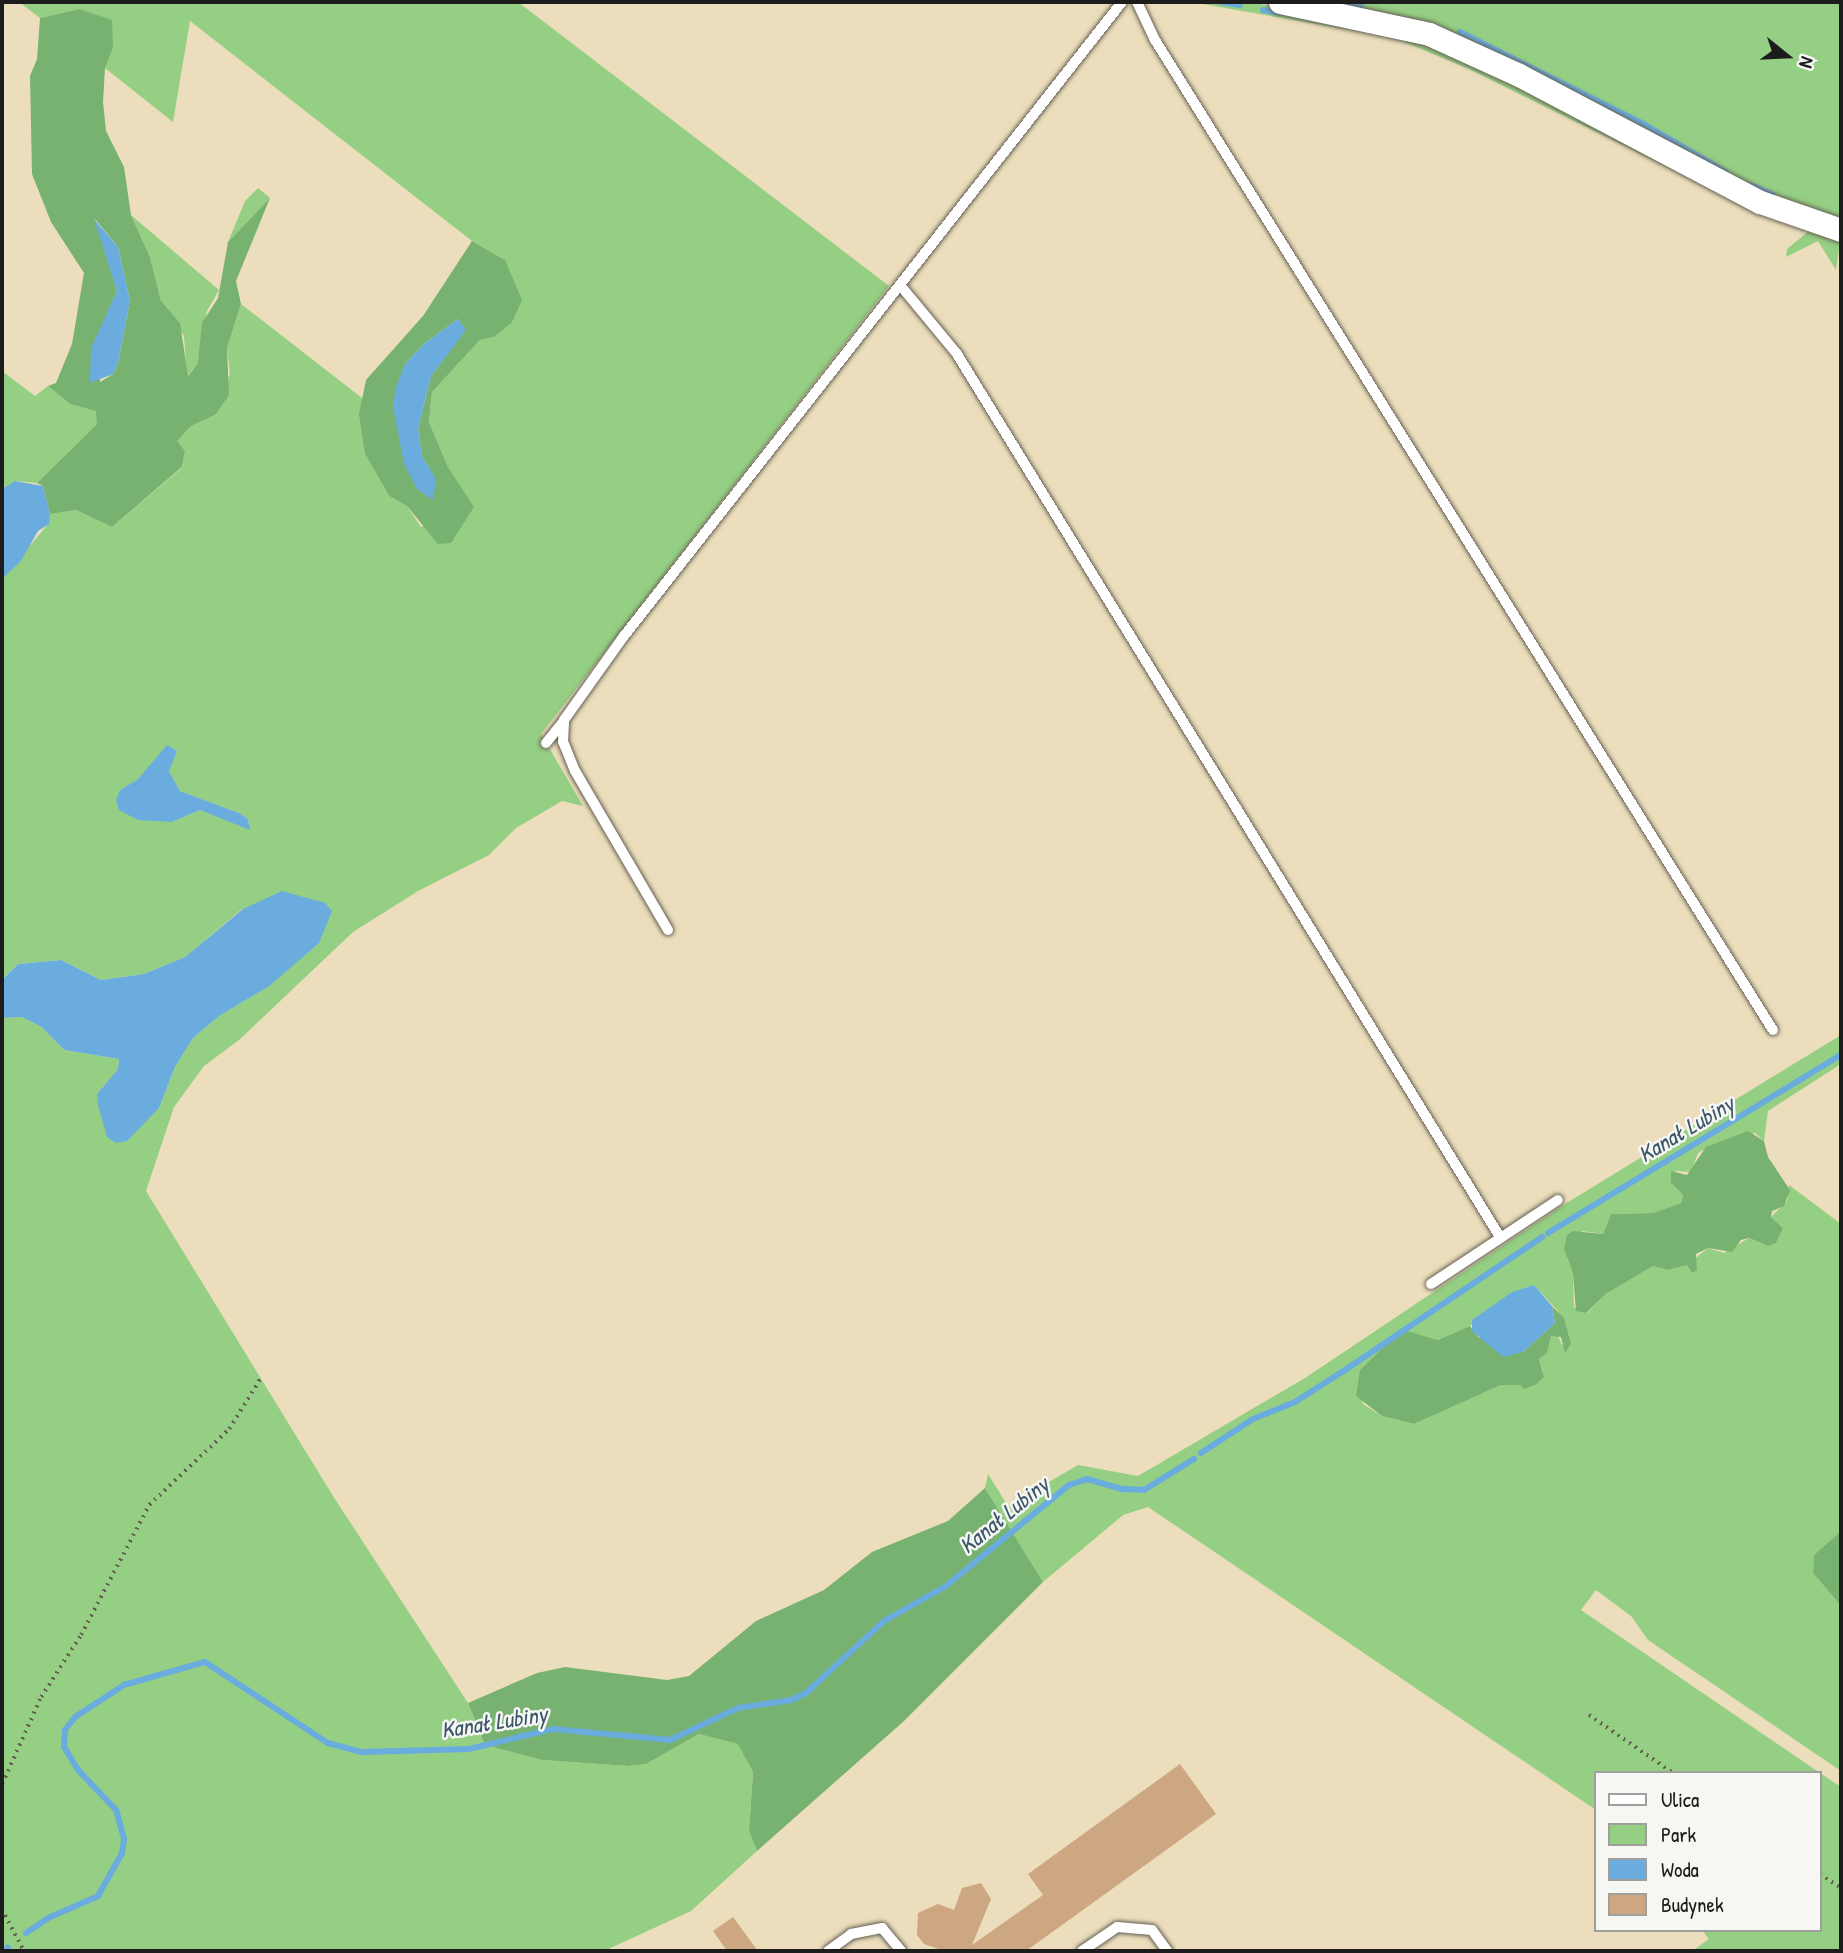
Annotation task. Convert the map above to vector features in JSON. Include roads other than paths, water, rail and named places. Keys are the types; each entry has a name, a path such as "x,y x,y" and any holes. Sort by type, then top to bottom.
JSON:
{"street":[{"path":"1280,2 1402,25 1455,45 1760,202 1841,230"}],"lane":[{"path":"546,743 624,636 1122,2"},
{"path":"1137,2 1155,40 1773,1030"},
{"path":"900,285 957,354 1500,1237"},
{"path":"564,720 563,742 575,771 668,930"},
{"path":"1432,1284 1558,1200"},
{"path":"1082,1951 1117,1927 1152,1930 1167,1951"},
{"path":"828,1951 851,1934 882,1928 901,1951"}],"water":[{"path":"94,219 118,247 130,300 118,363 113,374 90,383 91,348 117,291"},
{"path":"458,319 466,330 431,376 418,429 422,456 436,479 433,500 417,489 404,464 393,407 396,387 405,364 425,343"},
{"path":"15,481 43,486 50,514 49,524 38,531 21,561 2,579 2,489"},
{"path":"167,745 177,751 169,771 180,791 239,813 248,819 250,830 200,810 172,822 138,820 119,810 116,800 120,790 138,779"},
{"path":"282,891 325,903 332,911 319,943 268,987 219,1016 193,1038 175,1067 159,1108 127,1141 116,1143 107,1137 98,1105 97,1094 118,1069 119,1059 64,1050 42,1027 22,1017 2,1018 2,980 18,964 61,960 101,980 144,974 185,957 243,909"},
{"path":"1534,1285 1552,1306 1555,1323 1523,1352 1503,1357 1472,1331 1472,1320 1512,1292"}],"waterway":[{"path":"1220,2 1240,5"},
{"path":"1340,2 1361,6"},
{"path":"1263,10 1281,13"},
{"path":"1460,32 1642,123 1726,172"},
{"path":"1751,185 1773,195"},
{"name":"Kanał Lubiny","path":"1548,1233 1841,1055"},
{"name":"Kanał Lubiny","path":"1201,1453 1253,1419 1295,1402 1542,1237"},
{"name":"Kanał Lubiny","path":"26,1933 48,1918 98,1896 122,1853 124,1839 116,1810 78,1770 64,1747 65,1730 75,1717 124,1685 205,1662 328,1743 361,1752 469,1749 553,1729 670,1740 738,1708 791,1700 806,1693 884,1621 946,1586 1069,1485 1087,1479 1121,1489 1144,1490 1194,1459"},
{"name":"Kanał Lubiny","path":"6,1951 8,1947"}]}
